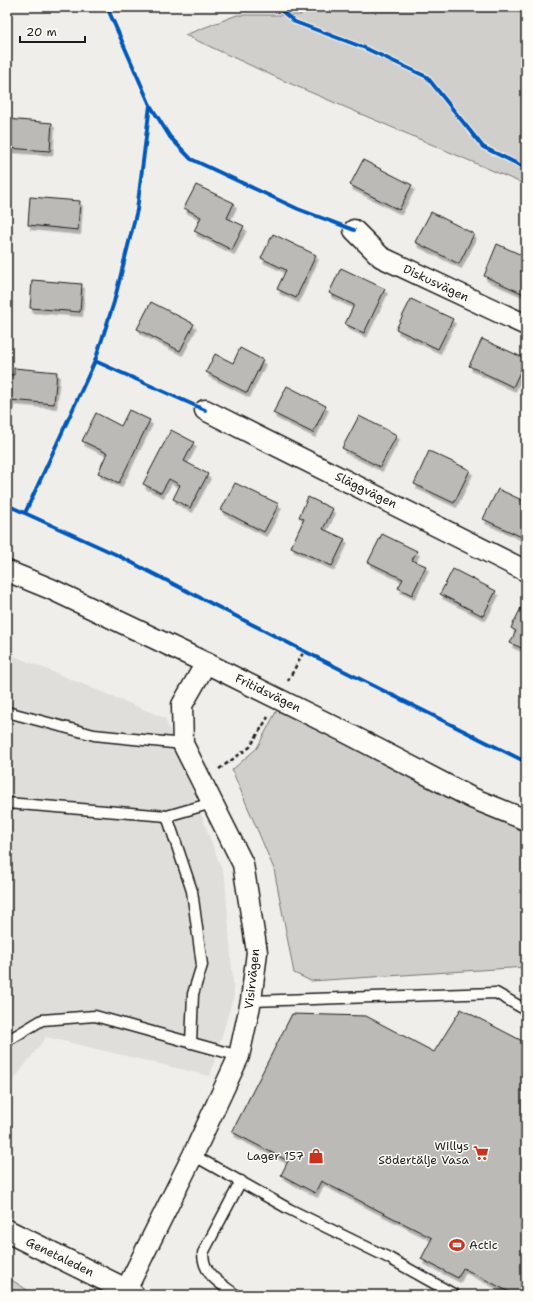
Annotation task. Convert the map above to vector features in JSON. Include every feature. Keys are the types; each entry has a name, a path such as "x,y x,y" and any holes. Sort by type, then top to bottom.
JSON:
{"main road":[{"name":"Genetaleden","path":"7,1231 129,1292"}],"street":[{"name":"Diskusvägen","path":"354,230 381,257 526,325"},
{"name":"Släggvägen","path":"205,410 526,571"},
{"name":"Fritidsvägen","path":"7,571 51,589 206,663 472,798 526,820"},
{"name":"Visirvägen","path":"129,1292 239,1056 251,1001 257,952 243,864 183,744 182,705 206,663"}],"lane":[{"path":"7,712 94,735 183,744"},
{"path":"7,803 167,816 212,803"},
{"path":"167,816 192,891 202,965 193,994 191,1043"},
{"path":"251,1001 496,994 526,1010"},
{"path":"7,1041 42,1020 95,1016 239,1056"},
{"path":"193,1155 289,1209 389,1258 455,1295"},
{"path":"236,1295 211,1275 203,1264 203,1253 241,1181"}],"path":[{"path":"296,648 311,655"},
{"path":"201,782 250,747 304,651"}],"shaded area":[{"path":"294,7 526,7 526,185 282,80 185,35 237,15 301,15"},
{"path":"7,653 165,718 225,878 234,995 210,1076 46,1037 7,1089"},
{"path":"279,706 526,832 526,967 311,981 294,973 274,869 232,770 257,748"},
{"path":"7,1277 35,1295 7,1295"}],"building":[{"path":"7,119 52,123 50,151 7,148"},
{"path":"363,160 412,185 399,210 350,185"},
{"path":"196,185 234,203 227,218 244,226 232,250 194,231 201,217 184,208"},
{"path":"30,197 80,201 78,230 28,225"},
{"path":"431,212 474,234 459,264 415,242"},
{"path":"273,234 316,255 296,298 277,289 286,270 261,258"},
{"path":"497,244 526,257 521,272 526,274 526,295 484,276"},
{"path":"341,268 385,289 364,333 345,324 354,305 329,293"},
{"path":"32,280 82,284 80,312 30,308"},
{"path":"411,299 453,319 438,349 396,329"},
{"path":"151,302 194,324 180,351 137,329"},
{"path":"482,339 526,359 513,387 469,366"},
{"path":"240,348 263,360 247,393 206,372 215,354 233,363"},
{"path":"14,368 57,372 54,404 11,400 11,406 7,406 7,374 14,375"},
{"path":"287,386 326,406 313,433 273,413"},
{"path":"129,410 150,420 119,483 98,473 107,453 82,441 96,413 121,426"},
{"path":"359,416 397,435 380,467 342,448"},
{"path":"171,430 194,442 184,461 208,474 190,508 173,499 180,485 169,479 161,493 143,484"},
{"path":"429,451 470,470 454,503 414,484"},
{"path":"235,483 279,504 264,532 221,510"},
{"path":"498,489 526,502 526,539 483,519"},
{"path":"308,497 333,509 323,529 345,539 332,566 291,547 304,519 299,517"},
{"path":"382,534 417,551 412,560 426,566 412,595 398,588 403,579 368,562"},
{"path":"453,569 496,591 483,616 440,594"},
{"path":"522,606 526,607 526,650 510,643 516,631 511,628"},
{"path":"461,1009 526,1043 526,1295 515,1295 463,1268 458,1278 421,1259 432,1238 321,1181 315,1193 281,1175 288,1161 232,1132 292,1014 366,1016 434,1052"}],"cycle path":[{"path":"107,7 150,105 170,137 191,159 298,209 354,230"},
{"path":"277,7 295,22 365,48 427,77 483,147 526,168"},
{"path":"25,513 95,361 114,302 137,210 150,105"},
{"path":"95,361 205,410"},
{"path":"7,505 115,554 304,651 526,762"}],"place":[{"name":"Willys Södertälje Vasa","path":"481,1153"},
{"name":"Lager 157","path":"316,1156"},
{"name":"Actic","path":"457,1245"}]}
